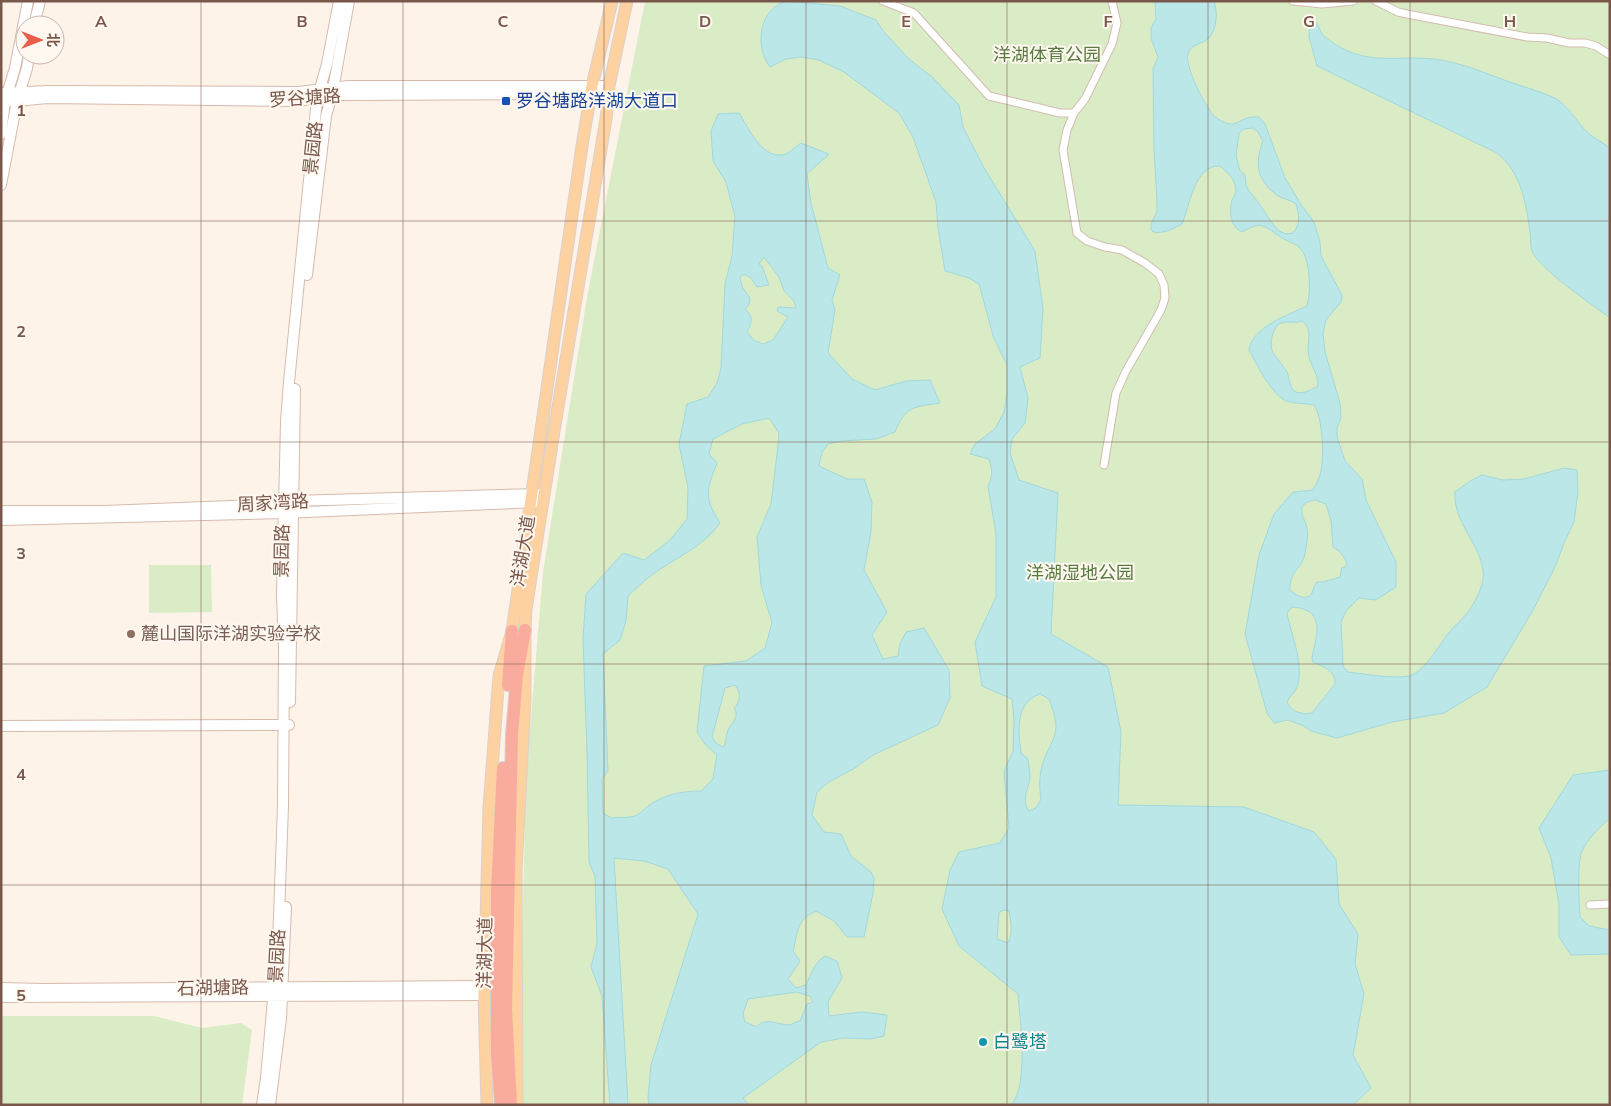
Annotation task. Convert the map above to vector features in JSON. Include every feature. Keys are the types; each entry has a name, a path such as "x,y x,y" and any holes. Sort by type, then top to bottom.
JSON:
{"highway":[{"path":"501,1105 497,1053 497,891 508,734 517,675 518,630"},
{"path":"508,734 506,1009 510,1105"}],"main road":[{"path":"1,134 16,68 28,1"},
{"path":"36,15 40,1"},
{"name":"景园路","path":"288,508 289,382 317,99 339,1"},
{"name":"景园路","path":"270,1105 278,991 286,728 282,595 295,382 326,116 333,91 349,1"},
{"name":"洋湖大道","path":"487,1105 484,991 488,808 499,676 518,630 538,498 591,90 612,1"},
{"name":"洋湖大道","path":"538,498 606,119 609,91 627,1"},
{"path":"1,185 9,97 27,65"},
{"name":"罗谷塘路","path":"9,97 49,91 299,92 320,88 333,91 609,91"},
{"name":"罗谷塘路","path":"9,97 298,101 317,99 333,91"},
{"name":"周家湾路","path":"1,520 538,498"},
{"name":"周家湾路","path":"1,511 288,508"},
{"name":"洋湖大道","path":"517,1105 516,871 525,698 518,630"},
{"path":"1,726 286,728"},
{"path":"1,731 286,728"},
{"name":"石湖塘路","path":"1,988 484,991"},
{"name":"景园路","path":"262,1105 278,991"},
{"name":"石湖塘路","path":"1,996 278,991"}],"street":[{"path":"883,1 914,13 989,96 1060,113 1074,114"},
{"path":"1104,465 1116,393 1126,371 1161,310 1165,298 1164,284 1159,274 1145,263 1122,250 1087,241 1077,232 1063,150 1067,130 1074,114 1085,99 1112,44 1117,24 1116,11 1112,1"},
{"path":"1294,1 1322,4 1353,1"},
{"path":"1376,1 1398,12 1407,14 1527,37 1547,38 1569,43 1585,43 1596,46 1610,55"},
{"path":"1590,906 1610,904"}],"green space":[{"name":"洋湖湿地公园","path":"645,1 1610,1 1610,1105 521,1105 521,980 526,777 543,572 587,297"},
{"path":"149,565 211,565 212,612 149,613"},
{"path":"1,1016 154,1016 202,1028 241,1023 252,1030 242,1105 1,1105"}],"water":[{"path":"787,1 840,6 876,20 884,32 909,59 932,77 959,105 963,127 983,166 1035,251 1043,309 1040,358 1020,367 1028,398 1025,423 1012,439 1010,453 1019,480 1058,493 1051,634 1108,667 1121,732 1118,805 1244,807 1314,832 1336,859 1339,904 1358,934 1355,964 1364,994 1353,1055 1371,1088 1353,1105 1011,1105 1017,1096 1022,1068 1018,994 959,946 942,909 950,870 959,852 1000,843 1009,828 1004,771 1013,751 1014,720 1012,699 982,686 975,642 996,597 996,534 988,486 991,479 991,469 989,459 970,454 975,444 995,429 1004,412 1007,394 1007,365 994,339 979,284 969,278 945,271 936,202 913,137 899,113 844,72 819,60 801,57 786,59 770,67 762,49 762,29 770,11","holes":["1040,694 1049,699 1054,712 1056,731 1041,770 1041,799 1036,808 1029,811 1026,807 1025,798 1030,780 1030,771 1028,759 1021,753 1019,727 1022,711 1026,704","1003,910 1009,911 1011,931 1008,943 997,939 999,913"]},
{"path":"1155,1 1214,1 1216,20 1212,34 1209,38 1189,50 1188,60 1192,77 1201,96 1215,117 1232,124 1248,118 1259,117 1265,124 1285,178 1314,222 1320,242 1321,256 1342,295 1341,302 1326,320 1323,333 1325,352 1340,403 1341,418 1337,428 1337,437 1345,461 1362,479 1366,500 1396,562 1396,587 1376,600 1359,598 1346,611 1341,622 1343,666 1348,672 1395,677 1415,674 1472,606 1482,584 1483,570 1477,550 1458,513 1455,503 1455,492 1482,475 1503,480 1524,479 1564,468 1577,470 1578,492 1574,522 1556,565 1532,612 1487,687 1444,713 1392,722 1337,738 1311,731 1288,720 1274,723 1267,713 1245,634 1259,555 1274,514 1293,492 1313,490 1319,479 1322,437 1314,405 1289,402 1281,398 1265,378 1249,350 1252,342 1264,328 1307,306 1309,292 1308,267 1303,252 1299,247 1265,227 1254,226 1242,232 1238,230 1231,218 1232,200 1236,192 1235,185 1230,176 1220,166 1211,167 1199,179 1182,224 1164,232 1153,232 1151,229 1151,224 1157,212 1153,69 1158,57 1151,38 1151,28 1156,19","holes":["1253,128 1258,132 1263,141 1258,165 1259,172 1266,184 1278,196 1296,204 1299,219 1293,233 1286,234 1279,231 1246,185 1245,175 1240,171 1236,156 1239,133 1244,129","1302,321 1307,327 1309,334 1308,351 1318,382 1318,386 1302,393 1292,389 1287,372 1273,353 1271,346 1273,333 1279,324","1315,500 1326,504 1331,521 1333,547 1342,554 1347,564 1344,568 1342,567 1340,577 1317,582 1310,596 1304,597 1298,596 1290,590 1290,585 1305,555 1308,532 1302,508 1303,505","1292,607 1310,612 1315,618 1317,632 1312,657 1313,662 1328,670 1334,676 1335,684 1312,713 1304,714 1297,712 1287,702 1299,681 1299,662 1287,613"]},
{"path":"1312,21 1317,23 1325,37 1354,54 1381,58 1441,60 1474,69 1550,96 1561,102 1588,133 1610,148 1610,318 1579,296 1536,258 1531,249 1527,210 1521,189 1512,169 1497,153 1317,66 1309,37 1310,23"},
{"path":"739,113 761,146 774,154 786,154 801,143 829,154 807,174 811,203 828,268 840,275 832,300 835,310 828,353 852,379 875,390 906,381 930,380 940,403 912,409 903,417 895,432 876,439 841,441 828,444 822,452 819,466 847,479 864,479 872,502 871,532 864,570 887,612 872,635 883,659 898,656 900,644 906,632 924,628 949,670 950,698 938,725 873,755 855,768 829,782 817,792 812,815 824,832 841,834 851,856 871,872 874,878 873,893 864,937 847,937 834,921 816,911 805,918 797,932 793,951 800,961 788,979 796,988 806,985 813,969 821,959 825,956 837,961 842,978 828,1002 829,1016 861,1012 887,1015 884,1036 871,1039 844,1038 821,1042 743,1098 749,1105 649,1105 651,1065 698,914 668,869 644,861 614,858 628,1105 610,1105 602,996 591,967 597,943 595,876 589,862 583,639 586,594 623,553 644,560 670,540 687,519 688,488 679,444 687,404 708,397 717,383 721,368 725,284 732,256 735,217 726,182 713,161 711,131 718,114","holes":["764,257 779,277 784,291 794,301 796,308 778,307 777,311 788,317 773,340 763,344 755,341 747,332 751,320 750,314 745,309 749,304 750,298 742,287 740,277 744,274 751,278 757,287 769,285 762,266 759,264","769,418 779,433 771,504 757,537 761,585 772,623 765,648 746,661 704,666 697,732 705,744 717,755 713,779 701,791 669,795 651,804 635,816 611,818 603,813 602,779 608,771 603,654 620,640 626,621 628,596 649,577 706,539 720,523 711,507 708,494 717,463 709,454 713,439 742,424","735,685 739,697 738,703 734,708 736,717 728,730 724,747 717,744 712,737 725,688","796,992 810,996 813,1002 807,1004 800,1021 788,1025 763,1022 757,1027 745,1022 743,1014 748,999"]},
{"path":"1610,770 1610,818 1591,837 1582,851 1579,864 1579,883 1580,917 1589,926 1610,930 1610,954 1571,955 1559,937 1559,904 1551,858 1539,828 1573,775"}],"place":[{"name":"罗谷塘路洋湖大道口","path":"506,101"},
{"name":"麓山国际洋湖实验学校","path":"131,634"},
{"name":"白鹭塔","path":"983,1042"}],"park label":[{"name":"洋湖体育公园","path":"1047,55"}]}
